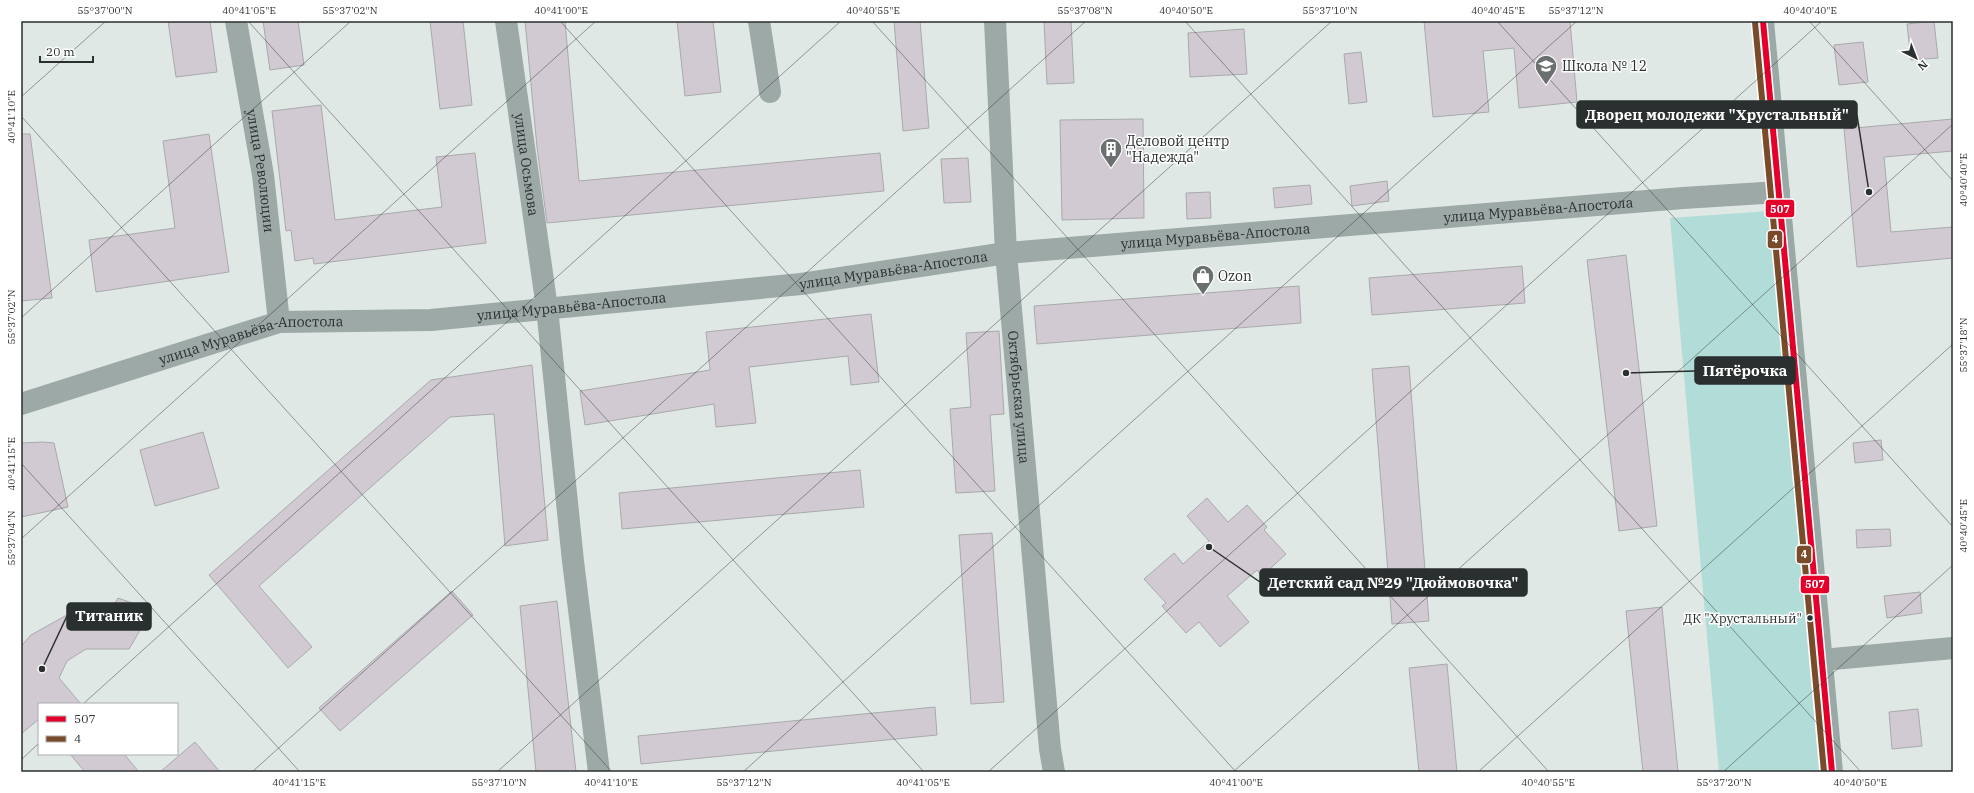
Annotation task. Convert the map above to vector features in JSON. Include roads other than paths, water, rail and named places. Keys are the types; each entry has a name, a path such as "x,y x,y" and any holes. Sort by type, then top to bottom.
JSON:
{"main road":[{"path":"1763,21 1832,772"}],"street":[{"name":"улица Революции","path":"236,21 263,176 279,322"},
{"name":"улица Осьмова","path":"506,21 547,308 573,561 599,772"},
{"path":"759,21 770,92"},
{"name":"Октябрьская улица","path":"995,21 1006,253 1050,749 1054,772"},
{"name":"улица Муравьёва-Апостола","path":"21,404 279,322 431,320 801,284 1006,253 1683,198 1778,192"},
{"path":"1822,660 1953,648"}],"place":[{"name":"Школа № 12","path":"1546,86"},
{"name":"Деловой центр \"Надежда\"","path":"1111,168"},
{"name":"Дворец молодежи \"Хрустальный\"","path":"1869,192"},
{"name":"Ozon","path":"1203,296"},
{"name":"Пятёрочка","path":"1626,373"},
{"name":"Детский сад №29 \"Дюймовочка\"","path":"1209,547"},
{"name":"ДК \"Хрустальный\"","path":"1810,618"},
{"name":"Титаник","path":"42,669"}]}
